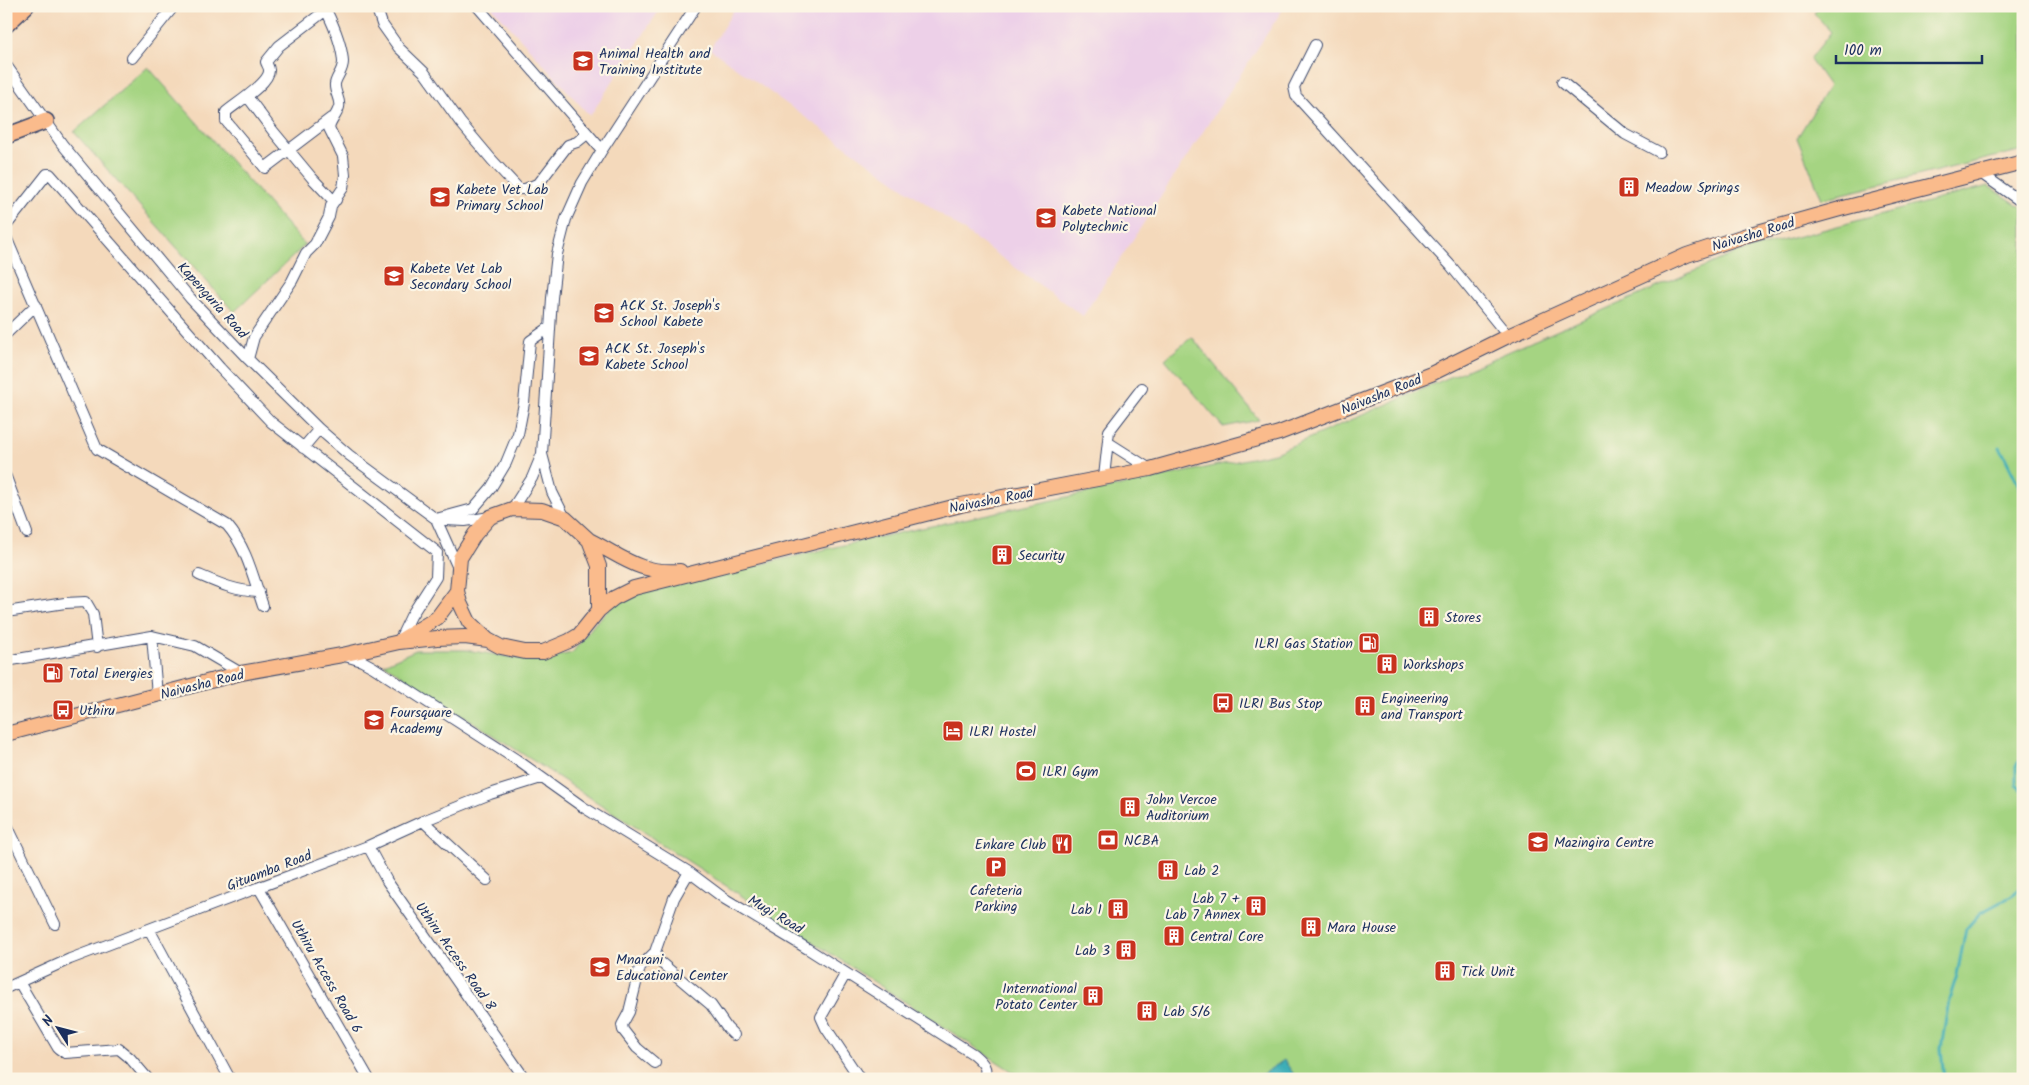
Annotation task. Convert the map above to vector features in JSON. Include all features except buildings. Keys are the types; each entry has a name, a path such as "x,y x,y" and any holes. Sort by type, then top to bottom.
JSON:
{"highway":[{"path":"6,24 26,6"},
{"path":"6,136 46,121"}],"main road":[{"name":"Naivasha Road","path":"599,610 614,598 634,588 961,505 1150,468 1279,432 1329,415 1431,374 1508,336 1687,255 1747,235 1840,209 2023,162"},
{"path":"512,509 542,510 565,518 588,540 599,566 599,610 579,635 543,652 525,652 500,647 488,640 470,622 460,603 457,591 460,558 471,540 490,517 512,509"},
{"name":"Naivasha Road","path":"588,540 639,567 656,571 720,566"},
{"path":"395,643 437,618 457,591"},
{"path":"395,643 465,637 488,640"},
{"name":"Naivasha Road","path":"6,734 241,673 342,655 395,643"}],"street":[{"path":"132,58 174,6"},
{"path":"376,6 382,24 399,48 424,72 460,122 519,189 525,189 539,183 568,145 577,142 587,134"},
{"path":"477,6 602,150"},
{"path":"565,518 552,492 542,454 550,327 557,254 566,219 582,183 696,6"},
{"path":"327,8 343,63 335,84 340,104 338,111 265,168 226,121 226,112 267,77 269,70 266,62 279,46 327,8"},
{"path":"1315,45 1294,87 1296,96 1452,266 1508,336"},
{"name":"Kapenguria Road","path":"6,65 62,144 190,298 248,359 349,455 436,519 458,569"},
{"path":"1562,82 1625,134 1659,152"},
{"path":"246,96 312,178 331,198 336,200"},
{"path":"248,359 254,337 292,281 306,252 315,244 329,217 331,206 343,188 345,175 343,156 328,128 331,118"},
{"path":"6,226 47,174 50,174 220,368 271,422 437,552 436,577 395,643"},
{"path":"1982,174 2023,203"},
{"path":"6,237 97,448 227,525 238,538 249,563 263,606"},
{"path":"6,334 36,305"},
{"path":"436,519 473,509 491,488 506,463 518,434 524,403 530,341 550,327"},
{"path":"1104,478 1109,431 1142,388"},
{"path":"303,448 319,428"},
{"path":"1109,443 1150,468"},
{"path":"512,509 532,478 542,454"},
{"path":"6,477 27,533"},
{"path":"436,519 466,521 490,517"},
{"path":"200,575 241,592 259,592"},
{"path":"6,612 65,603 86,602 93,614 97,647"},
{"path":"152,636 157,695"},
{"path":"6,661 97,647 152,636 195,646 241,673"},
{"name":"Mugi Road","path":"342,655 362,661 583,807 689,872 724,899 846,973 973,1054 983,1062 986,1069 982,1079"},
{"name":"Gituamba Road","path":"6,988 70,959 368,846 490,794 541,778"},
{"path":"423,821 487,880"},
{"path":"6,823 55,924"},
{"name":"Uthiru Access Road 8","path":"368,846 396,893 525,1079"},
{"path":"655,1063 637,1048 622,1025 629,1012 640,967 654,952 674,898 689,872"},
{"name":"Uthiru Access Road 6","path":"259,888 369,1079"},
{"path":"149,930 230,1079"},
{"path":"654,952 660,961 711,1005 734,1035"},
{"path":"846,973 821,1017 826,1028 860,1079"},
{"path":"18,982 58,1048 64,1053 119,1049 130,1058 148,1079"}],"shaded area":[{"name":"Animal Health and Training Institute","path":"491,6 662,6 590,116"},
{"name":"Kabete National Polytechnic","path":"736,6 1285,6 1083,316 710,49"}],"green space":[{"path":"1820,6 2023,6 2023,150 1822,199 1797,138 1829,86 1810,59 1831,32 1814,13"},
{"path":"148,67 305,245 234,312 74,132"},
{"path":"1988,186 2023,208 2023,1079 1024,1079 384,664 416,650 466,650 534,661 572,653 597,621 613,606 641,592 861,541 1275,453 1736,253"},
{"path":"1192,337 1259,420 1223,427 1165,359"}],"water":[{"path":"1284,1060 1297,1079 1255,1079"}],"waterway":[{"path":"2000,447 2023,494"},
{"path":"2023,758 2016,765 2016,785 2023,791"},
{"path":"1944,1079 1941,1048 1949,1000 1957,975 1966,929 1980,913 2012,896 2023,884"}],"place":[{"name":"Animal Health and Training Institute","path":"583,61"},
{"name":"Meadow Springs","path":"1629,187"},
{"name":"Kabete Vet Lab Primary School","path":"440,197"},
{"name":"Kabete National Polytechnic","path":"1046,218"},
{"name":"Kabete Vet Lab Secondary School","path":"394,276"},
{"name":"ACK St. Joseph's School Kabete","path":"604,313"},
{"name":"ACK St. Joseph's Kabete School","path":"589,356"},
{"name":"Security","path":"1002,555"},
{"name":"Stores","path":"1429,617"},
{"name":"ILRI Gas Station","path":"1369,643"},
{"name":"Workshops","path":"1387,664"},
{"name":"Total Energies","path":"53,673"},
{"name":"ILRI Bus Stop","path":"1223,703"},
{"name":"Engineering and Transport","path":"1365,706"},
{"name":"Uthiru","path":"63,710"},
{"name":"Foursquare Academy","path":"374,720"},
{"name":"ILRI Hostel","path":"953,731"},
{"name":"ILRI Gym","path":"1026,771"},
{"name":"John Vercoe Auditorium","path":"1130,807"},
{"name":"NCBA","path":"1108,840"},
{"name":"Mazingira Centre","path":"1538,842"},
{"name":"Enkare Club","path":"1062,844"},
{"name":"Cafeteria Parking","path":"996,867"},
{"name":"Lab 2","path":"1168,870"},
{"name":"Lab 7 + Lab 7 Annex","path":"1256,906"},
{"name":"Lab 1","path":"1118,909"},
{"name":"Mara House","path":"1311,927"},
{"name":"Central Core","path":"1174,936"},
{"name":"Lab 3","path":"1126,950"},
{"name":"Mnarani Educational Center","path":"600,967"},
{"name":"Tick Unit","path":"1445,971"},
{"name":"International Potato Center","path":"1093,996"},
{"name":"Lab 5/6","path":"1147,1011"}]}
